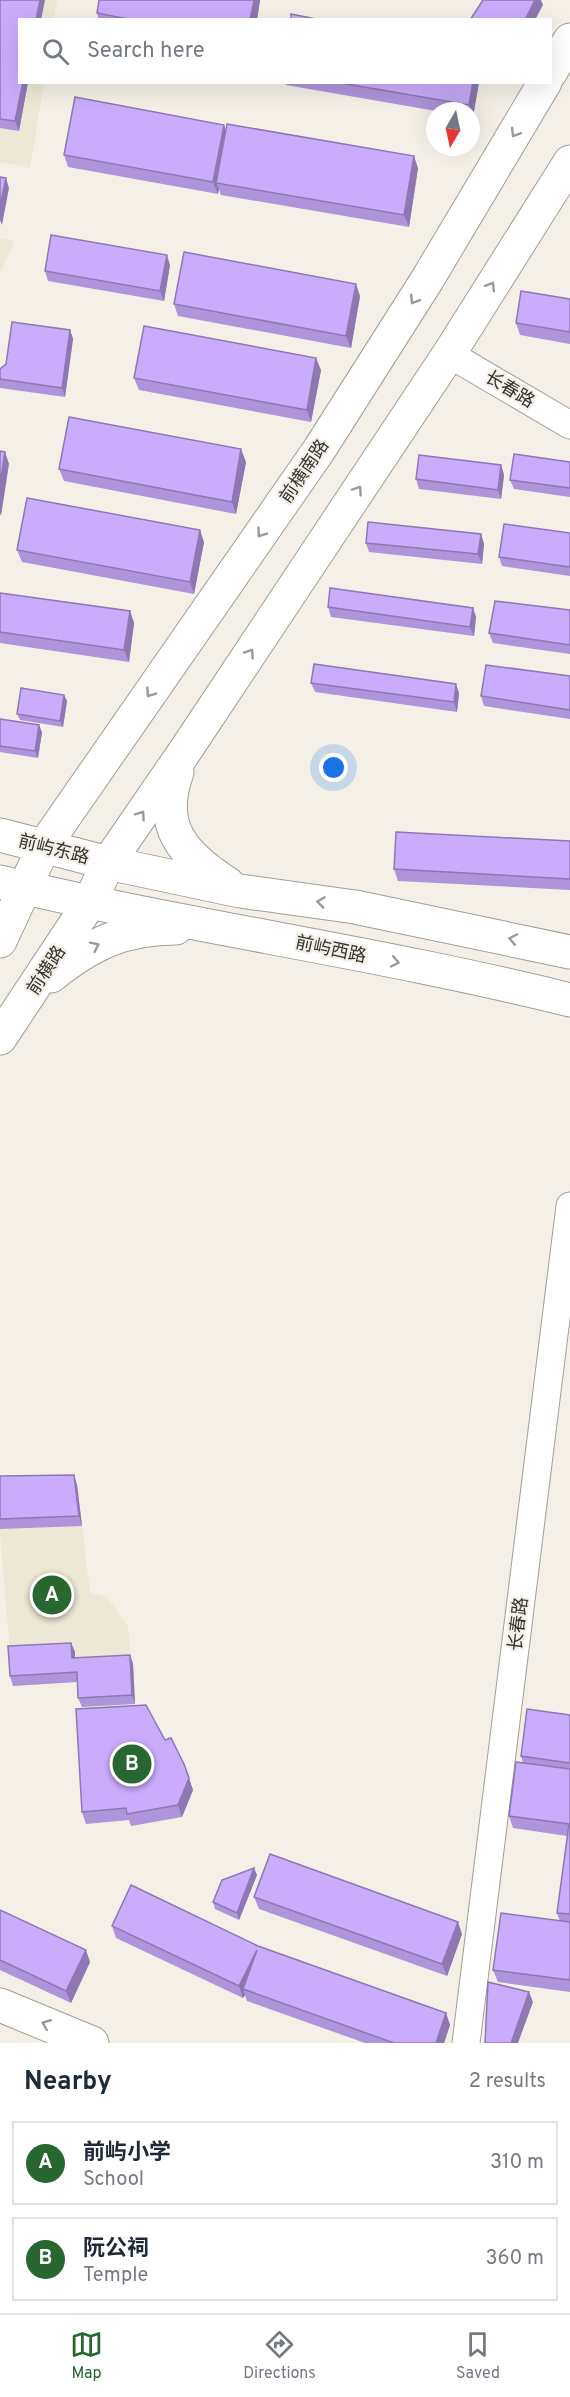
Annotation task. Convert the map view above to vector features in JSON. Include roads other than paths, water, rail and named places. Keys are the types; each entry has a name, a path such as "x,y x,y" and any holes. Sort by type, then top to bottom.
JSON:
{"main road":[{"path":"552,70 570,40"},
{"name":"前横南路","path":"12,885 44,846 319,450 426,280 544,84"},
{"path":"570,162 449,354 108,863 240,891 355,907 570,952"},
{"path":"185,751 169,803 171,825 177,838 192,858 209,872 240,891"},
{"name":"前屿东路","path":"0,836 108,863"},
{"name":"前横路","path":"0,1038 90,902 108,863"},
{"path":"0,941 12,885 90,902"},
{"name":"前屿西路","path":"90,902 286,939 570,1000"},
{"path":"31,992 94,945 156,928 185,927 286,939"},
{"path":"0,2005 92,2043"}],"street":[{"name":"长春路","path":"449,354 570,425"},
{"name":"长春路","path":"466,2043 570,1206"}],"place":[{"name":"前屿小学","path":"52,1595"},
{"name":"阮公祠","path":"132,1764"}]}
